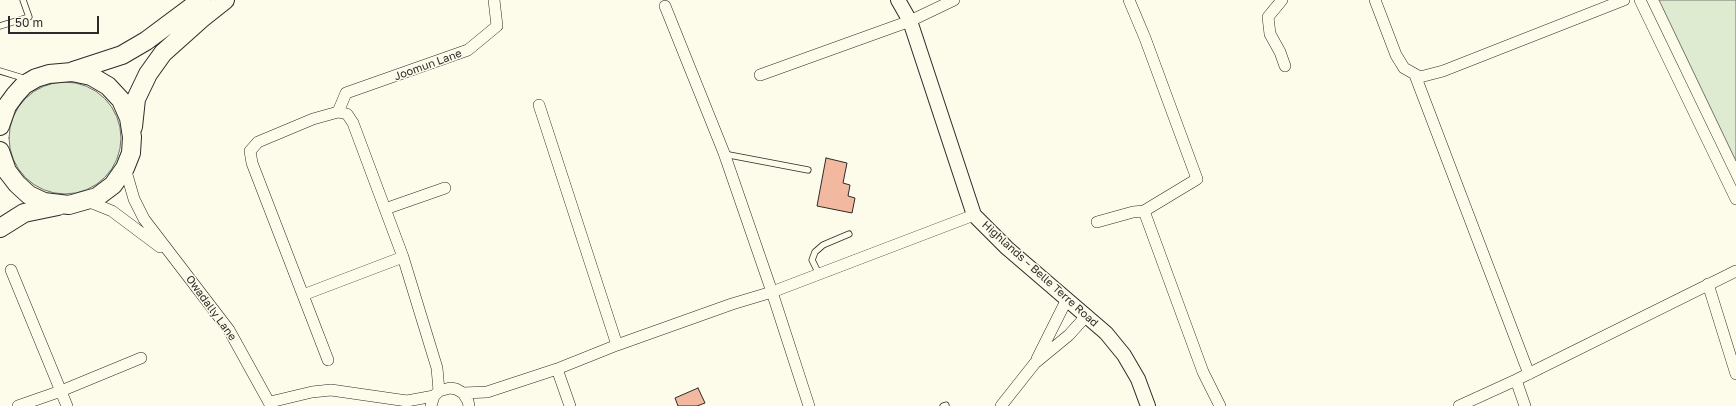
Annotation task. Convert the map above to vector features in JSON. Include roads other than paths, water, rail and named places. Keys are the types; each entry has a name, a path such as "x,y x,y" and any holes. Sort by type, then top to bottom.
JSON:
{"highway":[{"path":"1,120 7,106 15,95 24,86 36,78 49,74 72,72 122,55 146,41 201,0"},
{"path":"0,154 7,171 17,184 29,195 44,202 69,205 97,197 113,185 125,168 131,153 136,99 148,74 163,53 225,0"},
{"path":"72,72 91,76 108,86 121,100 129,118 132,137"},
{"path":"0,228 24,213 61,205"}],"street":[{"name":"Joomun Lane","path":"338,112 346,93 468,50 497,26 494,0"},
{"name":"Highlands – Belle Terre Road","path":"898,0 910,21 974,216 1008,248 1106,333 1124,355 1138,379 1148,406"},
{"path":"760,75 910,21 954,0"},
{"path":"1097,222 1133,212 1144,212 1197,179 1145,38 1129,0"},
{"path":"1282,0 1268,17 1270,34 1280,52 1285,66"},
{"path":"1375,0 1396,54 1404,68 1420,77 1443,71 1624,0"},
{"path":"1640,0 1736,199"},
{"path":"665,6 724,154 772,292 808,406"},
{"path":"1414,75 1529,374"},
{"path":"539,105 617,345"},
{"path":"328,360 252,164 250,151 258,142 313,119 338,112 348,114 353,123 403,257 436,368 435,398"},
{"path":"125,168 134,199 144,219 170,255"},
{"path":"385,209 445,188"},
{"path":"87,201 112,211 170,255"},
{"path":"1144,212 1203,372 1220,406"},
{"path":"270,404 312,392 331,390 411,403 435,398 450,388 460,391 488,392 557,369 617,345 732,304 772,292 974,216"},
{"name":"Owadally Lane","path":"170,255 229,330 270,404"},
{"path":"303,295 403,257"},
{"path":"11,270 67,406"},
{"path":"1459,406 1529,374 1736,271"},
{"path":"1708,284 1736,374"},
{"path":"1001,406 1035,363 1067,299"},
{"path":"1035,363 1069,335 1087,315"},
{"path":"18,406 61,391 141,358"},
{"path":"436,368 468,400 469,406"},
{"path":"557,369 570,406"},
{"path":"1516,380 1525,406"},
{"path":"473,406 488,392"}],"lane":[{"path":"0,26 29,17 23,0"},
{"path":"0,71 23,78 49,74"},
{"path":"724,154 808,170"},
{"path":"819,274 812,260 815,252 823,245 849,234"}]}
